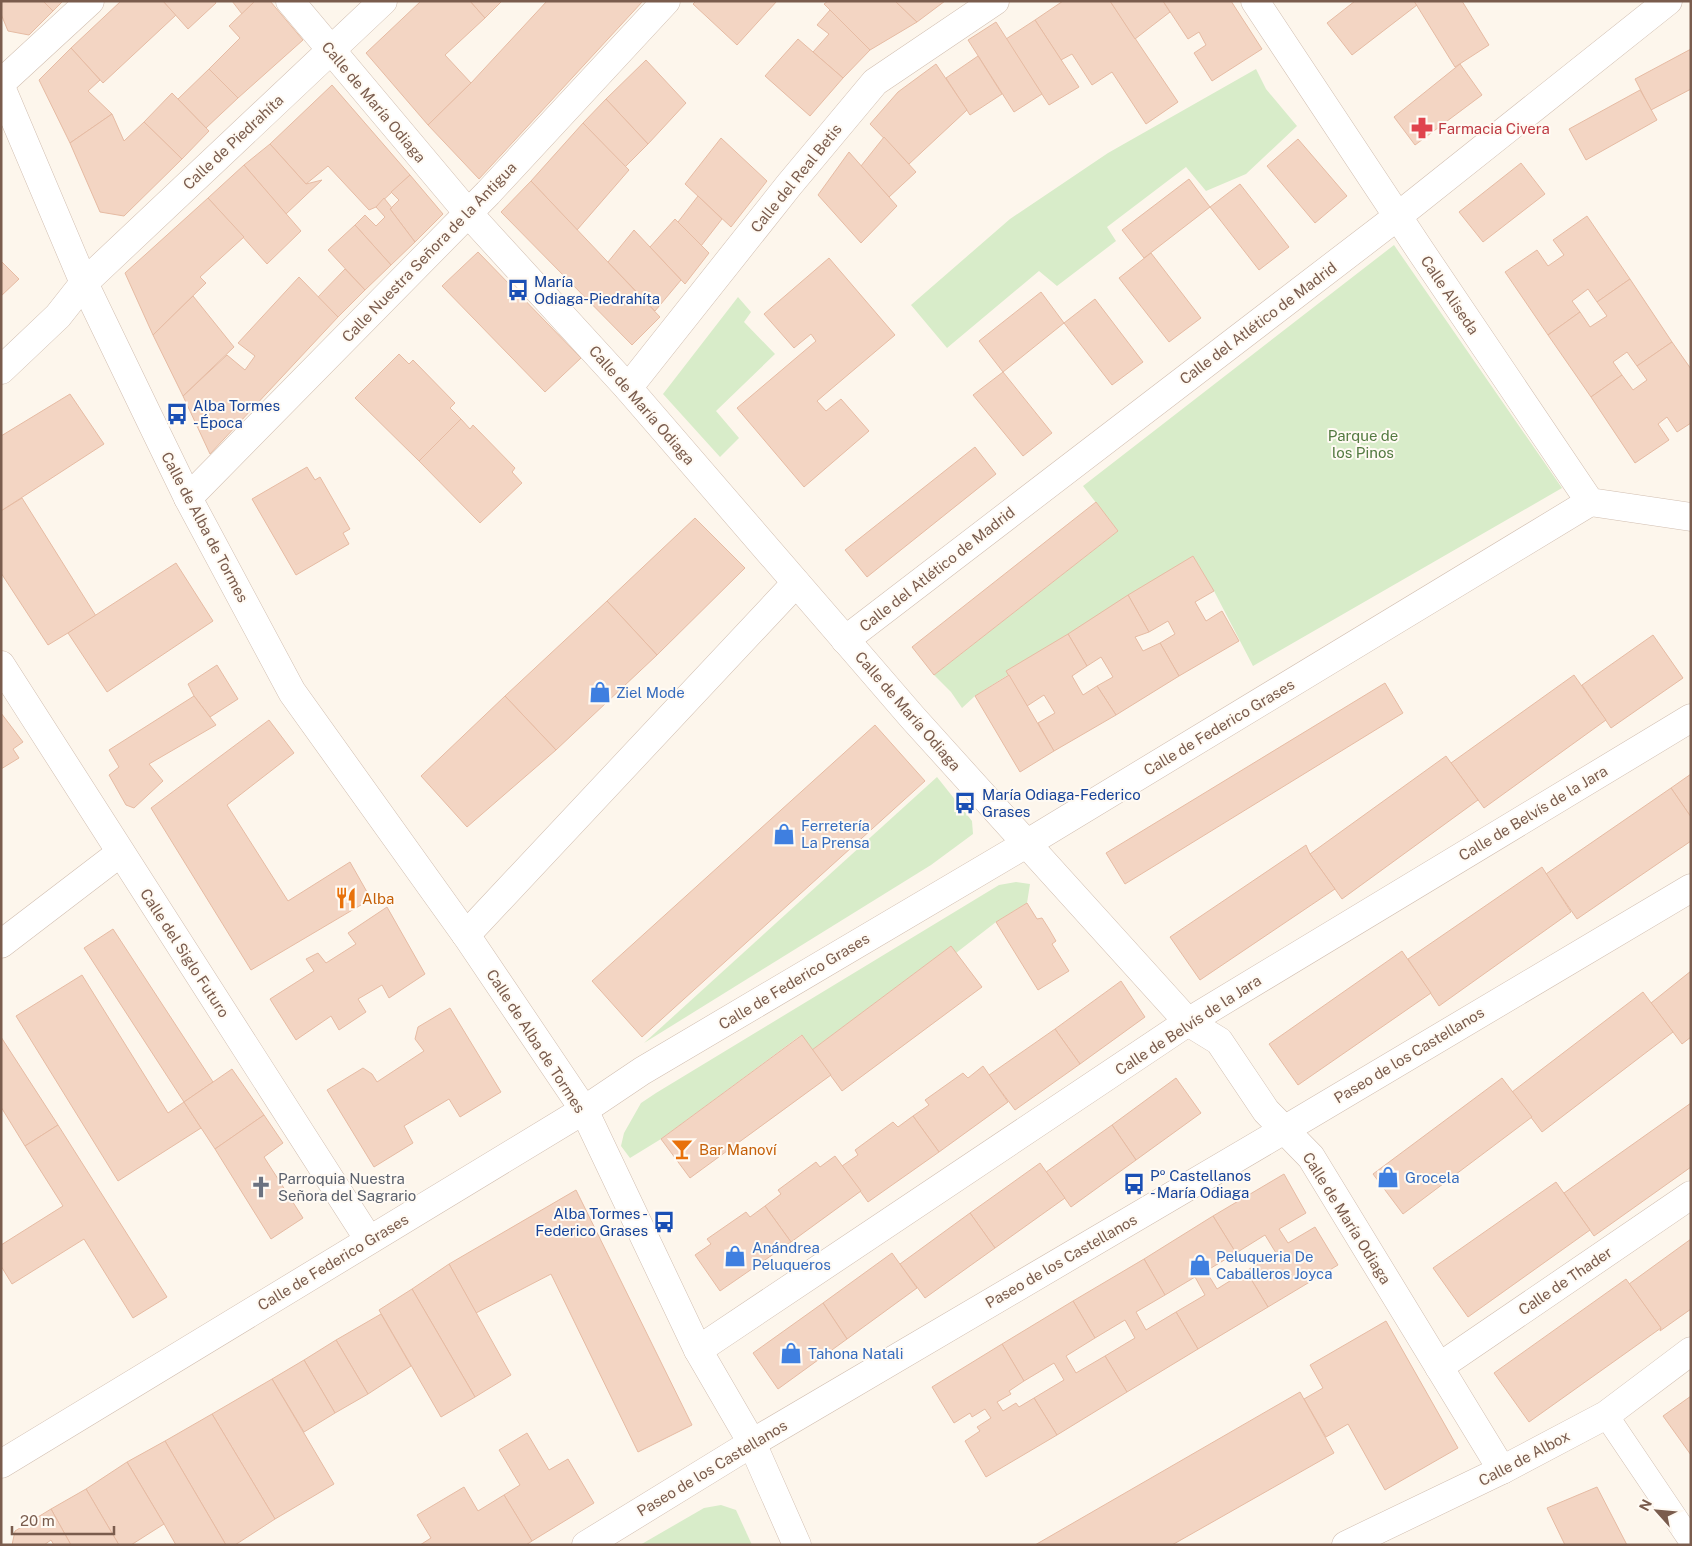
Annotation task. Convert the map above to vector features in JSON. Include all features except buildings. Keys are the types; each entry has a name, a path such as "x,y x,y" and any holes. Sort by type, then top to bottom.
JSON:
{"street":[{"path":"1,85 90,1"},
{"name":"Calle de María Odiaga","path":"290,1 468,213 628,388 845,640 1026,844 1188,1022 1219,1041 1266,1111 1311,1157 1502,1470"},
{"name":"Calle de Piedrahíta","path":"1,370 58,316 84,283 383,1"},
{"name":"Calle Nuestra Señora de la Antigua","path":"188,498 488,193 666,1"},
{"name":"Calle del Real Betis","path":"628,388 789,185 876,82 995,1"},
{"name":"Calle Aliseda","path":"1255,1 1590,502"},
{"name":"Calle del Atlético de Madrid","path":"845,640 1398,216 1668,1"},
{"name":"Calle de Alba de Tormes","path":"1,85 84,283 188,498 292,692 466,935 584,1110 698,1350 752,1443 797,1545"},
{"path":"1590,502 1691,518"},
{"name":"Calle de Federico Grases","path":"1,1464 584,1110 651,1066 1026,844 1590,502"},
{"path":"466,935 796,583"},
{"name":"Calle del Siglo Futuro","path":"1,665 369,1240"},
{"name":"Calle de Belvís de la Jara","path":"698,1350 1188,1022 1691,718"},
{"path":"1,944 120,853"},
{"name":"Paseo de los Castellanos","path":"586,1545 752,1443 1691,888"},
{"name":"Calle de Thader","path":"1440,1367 1691,1195"},
{"name":"Calle de Albox","path":"1346,1545 1502,1470 1606,1414 1691,1351"},
{"path":"1606,1414 1691,1541"}],"green space":[{"path":"1256,69 1266,89 1297,126 1246,174 1206,191 1186,167 1107,227 1116,241 1057,286 1039,271 947,348 911,305 1010,219 1108,153"},
{"name":"Parque de los Pinos","path":"1394,245 1562,488 1253,666 1214,591 1193,556 975,696 962,708 951,692 934,675 1118,531 1083,486"},
{"path":"738,297 751,312 744,322 775,354 716,411 739,438 720,457 663,394"},
{"path":"937,777 972,821 973,834 931,865 644,1043"},
{"path":"1016,882 1030,884 1027,903 996,922 956,953 951,946 812,1050 801,1035 661,1139 630,1158 621,1146 624,1133 641,1103 999,885"},
{"path":"721,1505 736,1510 752,1545 640,1545 704,1508"}],"place":[{"name":"Farmacia Civera","path":"1422,128"},
{"name":"María Odiaga-Piedrahíta","path":"518,290"},
{"name":"Alba Tormes - Época","path":"177,414"},
{"name":"Ziel Mode","path":"600,692"},
{"name":"María Odiaga-Federico Grases","path":"965,803"},
{"name":"Ferretería La Prensa","path":"784,834"},
{"name":"Alba","path":"346,898"},
{"name":"Bar Manoví","path":"682,1149"},
{"name":"Grocela","path":"1388,1177"},
{"name":"Pº Castellanos - María Odiaga","path":"1134,1184"},
{"name":"Parroquia Nuestra Señora del Sagrario","path":"261,1187"},
{"name":"Alba Tormes - Federico Grases","path":"664,1222"},
{"name":"Anándrea Peluqueros","path":"735,1256"},
{"name":"Peluqueria De Caballeros Joyca","path":"1200,1265"},
{"name":"Tahona Natali","path":"791,1353"}]}
